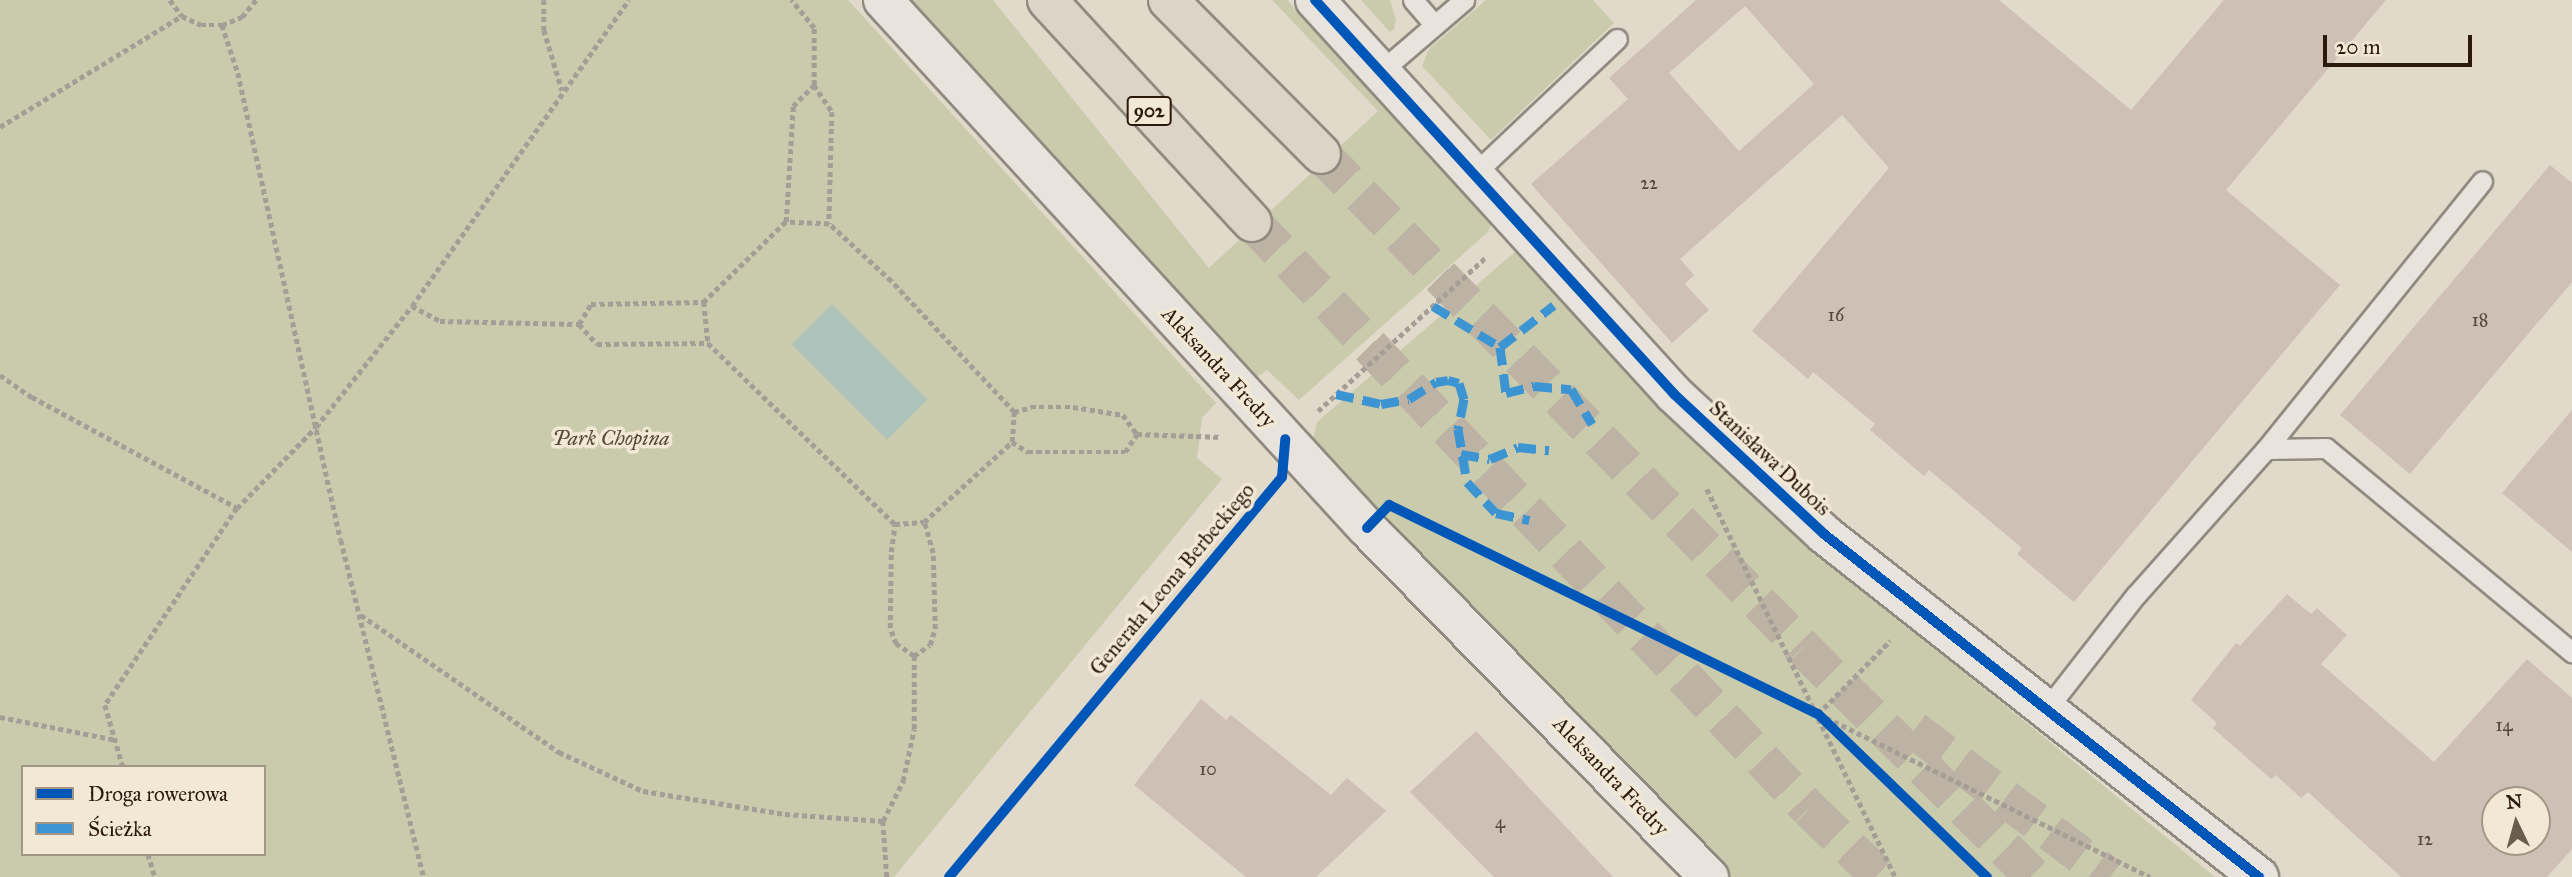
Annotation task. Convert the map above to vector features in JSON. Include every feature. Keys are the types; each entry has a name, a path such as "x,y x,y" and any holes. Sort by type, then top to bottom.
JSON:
{"main road":[{"name":"902","path":"1046,0 1252,222"},
{"path":"1168,0 1321,154"}],"street":[{"name":"Aleksandra Fredry","path":"883,0 1367,528 1709,877"},
{"name":"Stanisława Dubois","path":"1315,0 1694,413 1824,534 2259,877"}],"lane":[{"path":"1413,0 1436,24"},
{"path":"1380,72 1464,0"},
{"path":"1474,175 1617,39"},
{"path":"2046,710 2136,594 2266,449 2482,181"},
{"path":"2266,449 2326,448 2572,652"}],"path":[{"path":"170,0 182,16 201,25 222,25 242,17 256,0"},
{"path":"544,0 544,30 562,90"},
{"path":"122,765 105,705 237,508 316,427 412,306 562,90 629,0"},
{"path":"791,0 814,29 814,85 832,112 829,224"},
{"path":"0,127 182,16"},
{"path":"222,25 238,73 316,427 424,877"},
{"path":"579,324 592,304 705,302 786,222 793,106 814,85"},
{"path":"705,302 708,343 895,524 924,522 1012,442 1014,412 891,281 829,224 786,222"},
{"path":"1285,439 1489,254"},
{"path":"412,306 440,321 579,324 597,344 708,343"},
{"path":"0,375 32,397 237,508"},
{"path":"1014,412 1031,407 1073,407 1124,415 1137,434"},
{"path":"1137,434 1200,437"},
{"path":"1012,442 1028,452 1125,452 1137,434"},
{"path":"1702,478 1895,877"},
{"path":"914,656 930,645 935,629 933,553 924,522"},
{"path":"895,524 891,552 890,628 896,644 914,656"},
{"path":"361,615 559,752 643,791 785,814 883,821"},
{"path":"1818,714 1896,635"},
{"path":"887,877 883,821 903,781 914,729 914,656"},
{"path":"1818,714 2150,877"},
{"path":"0,717 116,740"},
{"path":"149,856 155,877"}],"green space":[{"name":"Park Chopina","path":"0,0 848,0 1216,403 1202,418 1197,458 1222,479 894,877 0,877"},
{"path":"909,0 993,0 1209,268 1378,111 1272,0 1287,0 1491,225 1488,232 1299,400 1267,370 1254,379"},
{"path":"1361,0 1390,0 1396,20 1394,29 1390,32"},
{"path":"1486,0 1593,0 1614,23 1491,140 1422,66 1429,49"},
{"path":"1516,251 1676,415 1880,603 2215,877 1725,877 1312,443 1317,422"}],"shaded area":[{"path":"832,304 927,399 887,440 792,344"}],"building":[{"path":"1696,0 1999,0 2131,110 2224,0 2386,0 2226,190 2340,285 2074,602 2017,554 2022,548 1929,470 1924,476 1870,430 1875,424 1813,372 1808,379 1752,331 1889,168 1842,115 1680,259 1694,275 1685,284 1709,310 1672,343 1531,184 1628,99 1609,78","holes":["1745,6 1814,84 1739,151 1669,73"]},
{"path":"2550,165 2572,183 2572,282 2410,474 2340,415"},
{"path":"2572,410 2572,552 2502,493"},
{"path":"2287,594 2311,614 2317,608 2347,635 2321,664 2434,762 2527,659 2572,698 2572,849 2547,877 2401,877 2308,792 2301,798 2276,775 2271,779 2213,728 2217,723 2191,700 2236,643 2240,646"},
{"path":"1201,699 1226,720 1231,715 1331,795 1347,778 1386,811 1316,877 1246,877 1134,785"},
{"path":"1476,731 1613,877 1494,877 1410,792"}],"tunnel":[{"path":"1321,154 1803,648 2034,877"},
{"path":"1252,222 1809,809 1880,877"},
{"path":"1914,730 2110,877"}],"marked path":[{"path":"1500,347 1554,305"},
{"path":"1433,306 1500,347 1506,393 1534,386 1571,389 1592,424"},
{"path":"1336,394 1381,404 1409,399 1436,382 1448,380 1459,383 1464,399 1458,429 1467,482 1496,513 1529,520"},
{"path":"1461,454 1490,459 1518,447 1549,450"}],"cycle path":[{"path":"1315,0 1674,394 1824,534 2259,877"},
{"name":"Generała Leona Berbeckiego","path":"949,877 1282,477 1285,439"},
{"path":"1367,528 1389,505 1818,714 1987,877"}]}
